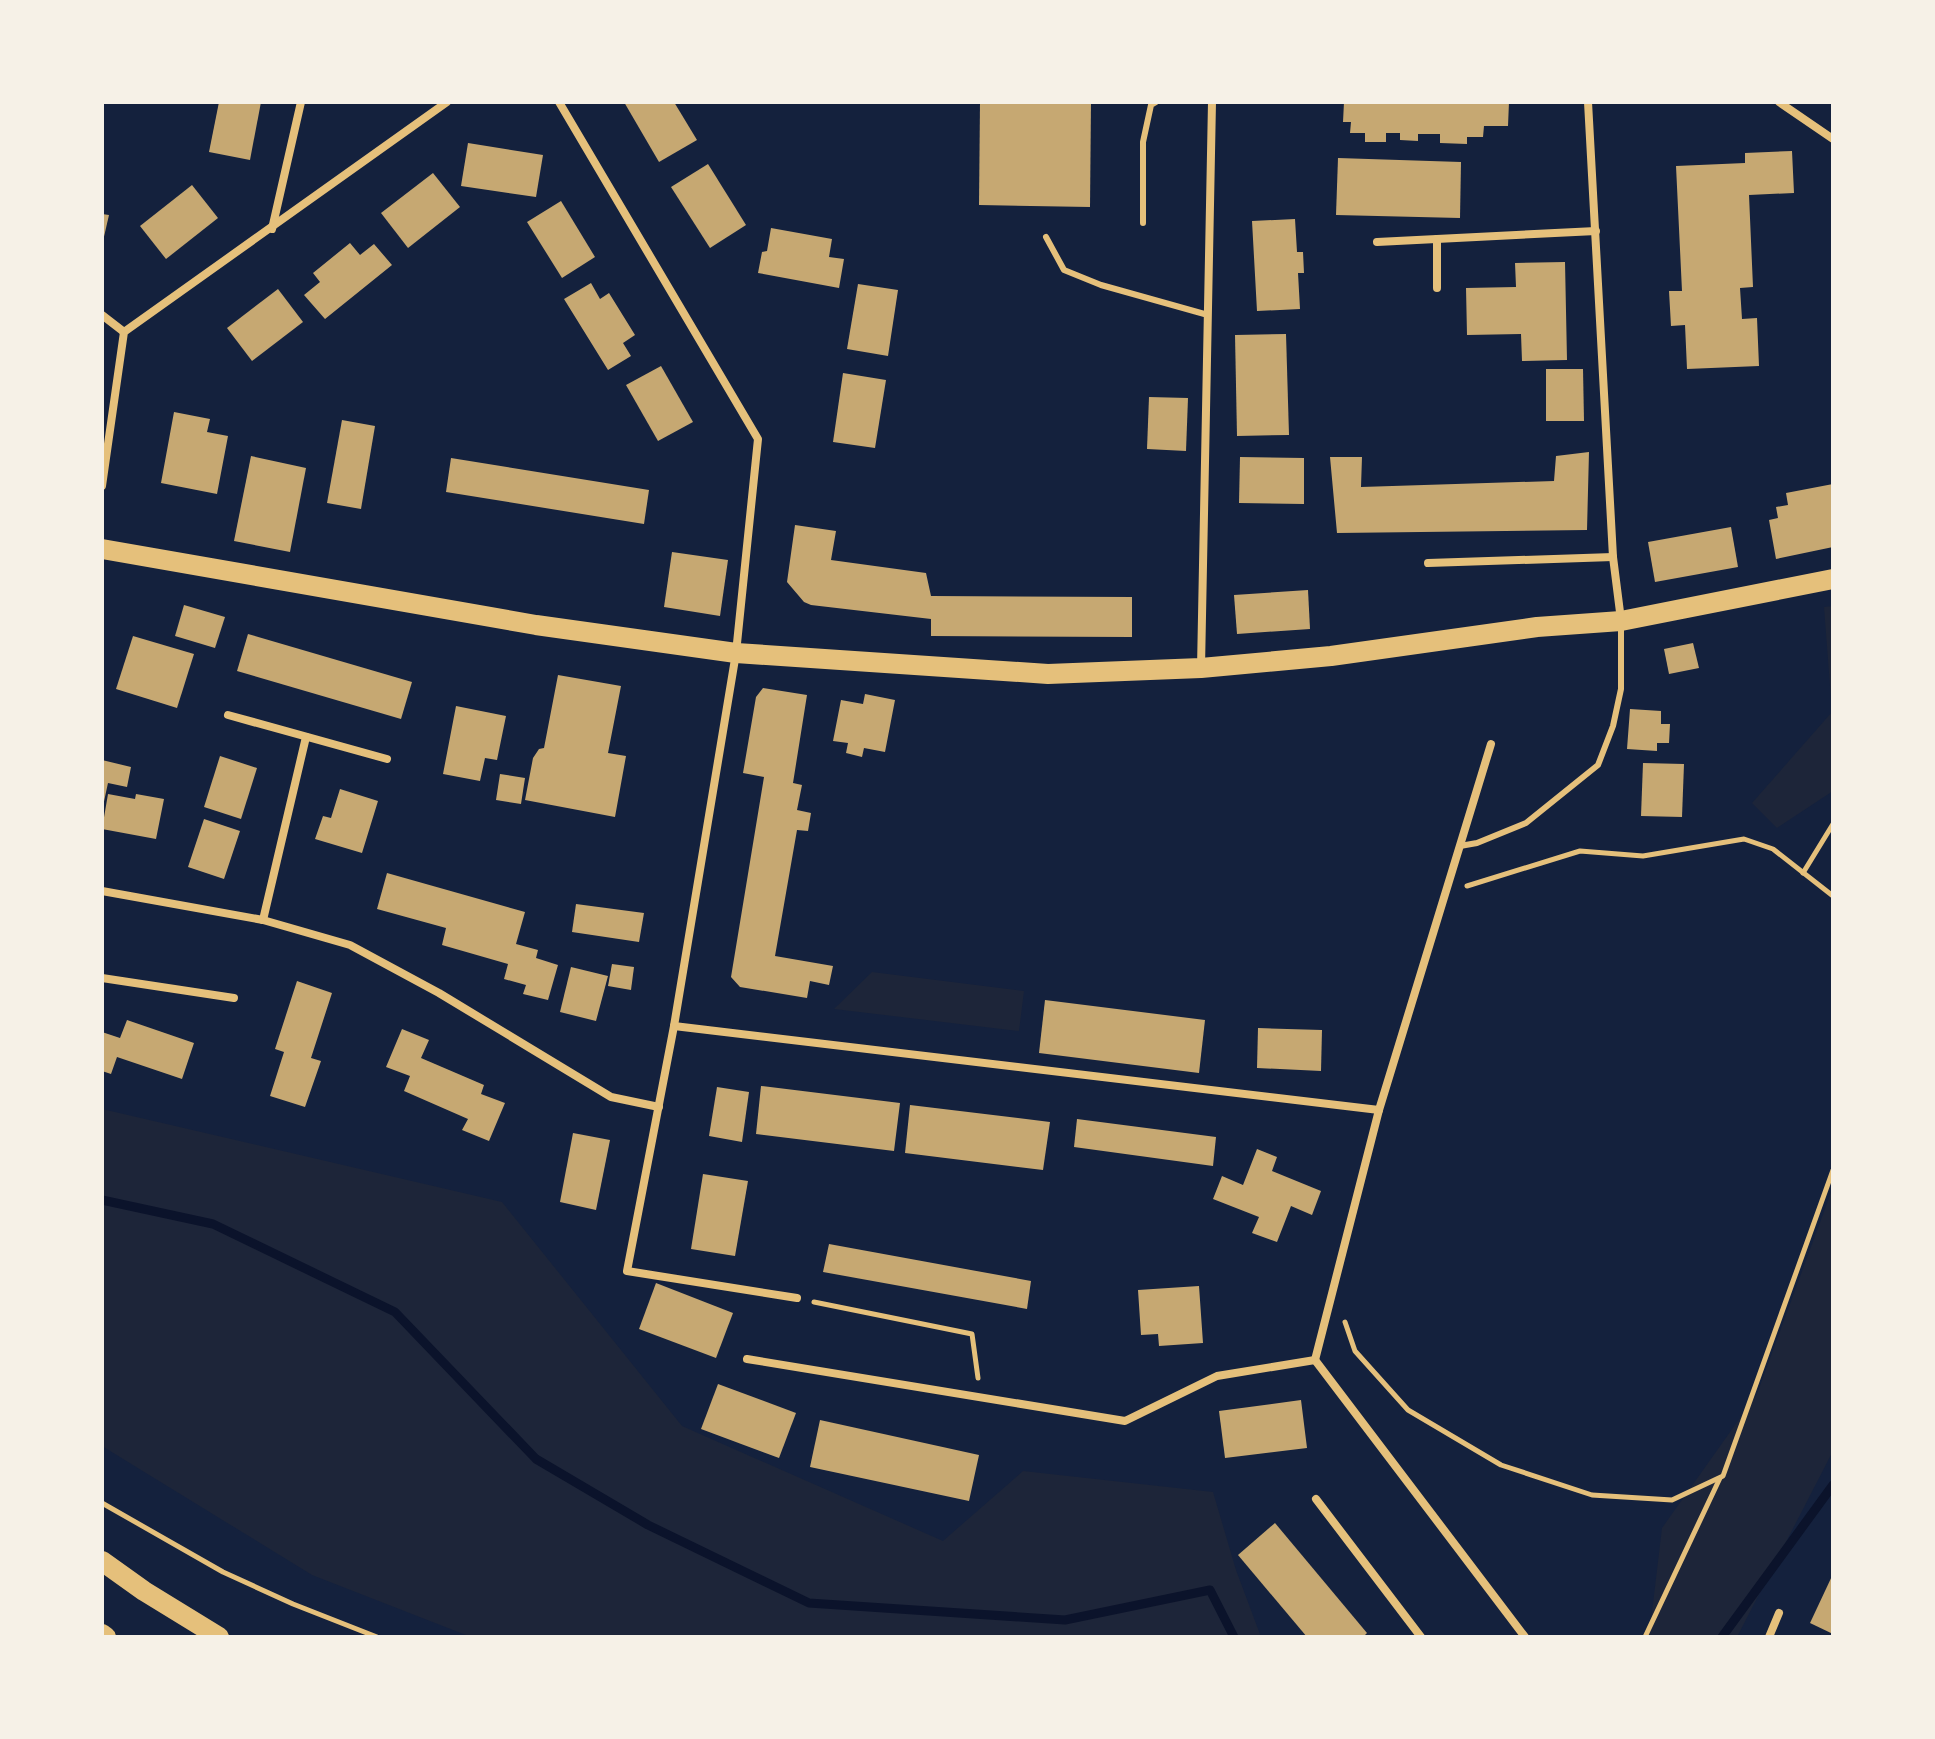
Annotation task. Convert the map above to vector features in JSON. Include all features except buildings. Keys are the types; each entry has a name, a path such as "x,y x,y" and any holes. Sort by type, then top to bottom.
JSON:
{"main road":[{"path":"102,549 536,625 736,653 1048,674 1201,668 1331,656 1537,627 1621,621 1833,579"},
{"path":"102,1561 219,1637"}],"street":[{"path":"272,229 301,102"},
{"path":"102,486 124,332 447,102"},
{"path":"559,102 758,439 736,653 674,1026 627,1271 797,1298"},
{"path":"1201,668 1212,102"},
{"path":"1588,102 1613,557 1621,621"},
{"path":"1779,102 1833,139"},
{"path":"1377,242 1596,231"},
{"path":"1437,239 1437,288"},
{"path":"102,315 124,332"},
{"path":"1428,563 1613,557"},
{"path":"228,715 387,759"},
{"path":"263,920 306,737"},
{"path":"1315,1360 1379,1110 1491,744"},
{"path":"102,891 263,920 350,945 439,993 611,1097 659,1107"},
{"path":"102,978 234,998"},
{"path":"674,1026 1379,1110"},
{"path":"747,1359 1125,1421 1217,1376 1315,1360"},
{"path":"1315,1360 1525,1637"},
{"path":"1316,1499 1421,1637"},
{"path":"1769,1637 1779,1613"}],"lane":[{"path":"1143,223 1143,142 1151,105 1156,102"},
{"path":"1046,237 1064,270 1101,285 1208,315"},
{"path":"1460,846 1477,843 1526,823 1598,765 1613,726 1621,689 1621,621"}],"path":[{"path":"1803,873 1833,824"},
{"path":"1446,892 1580,851 1643,856 1744,839 1773,849 1833,896"},
{"path":"1645,1637 1723,1476 1833,1170"},
{"path":"797,1298 972,1334 981,1398"},
{"path":"1329,1302 1343,1317 1355,1351 1408,1410 1501,1465 1592,1495 1672,1500 1721,1477"},
{"path":"102,1503 223,1572 377,1637"}],"shaded area":[{"path":"1833,606 1833,791 1777,828 1752,803 1832,712 1824,607"},
{"path":"872,972 1024,991 1019,1031 834,1009"},
{"path":"102,1109 502,1202 682,1426 943,1541 1023,1471 1213,1492 1236,1570 1261,1637 471,1637 312,1575 102,1446"},
{"path":"1833,1187 1833,1451 1737,1637 1649,1637 1662,1528 1757,1394"}],"waterway":[{"path":"102,1200 213,1224 395,1312 536,1459 648,1525 809,1603 1065,1620 1210,1590 1234,1637"},
{"path":"1722,1637 1833,1485"}]}
